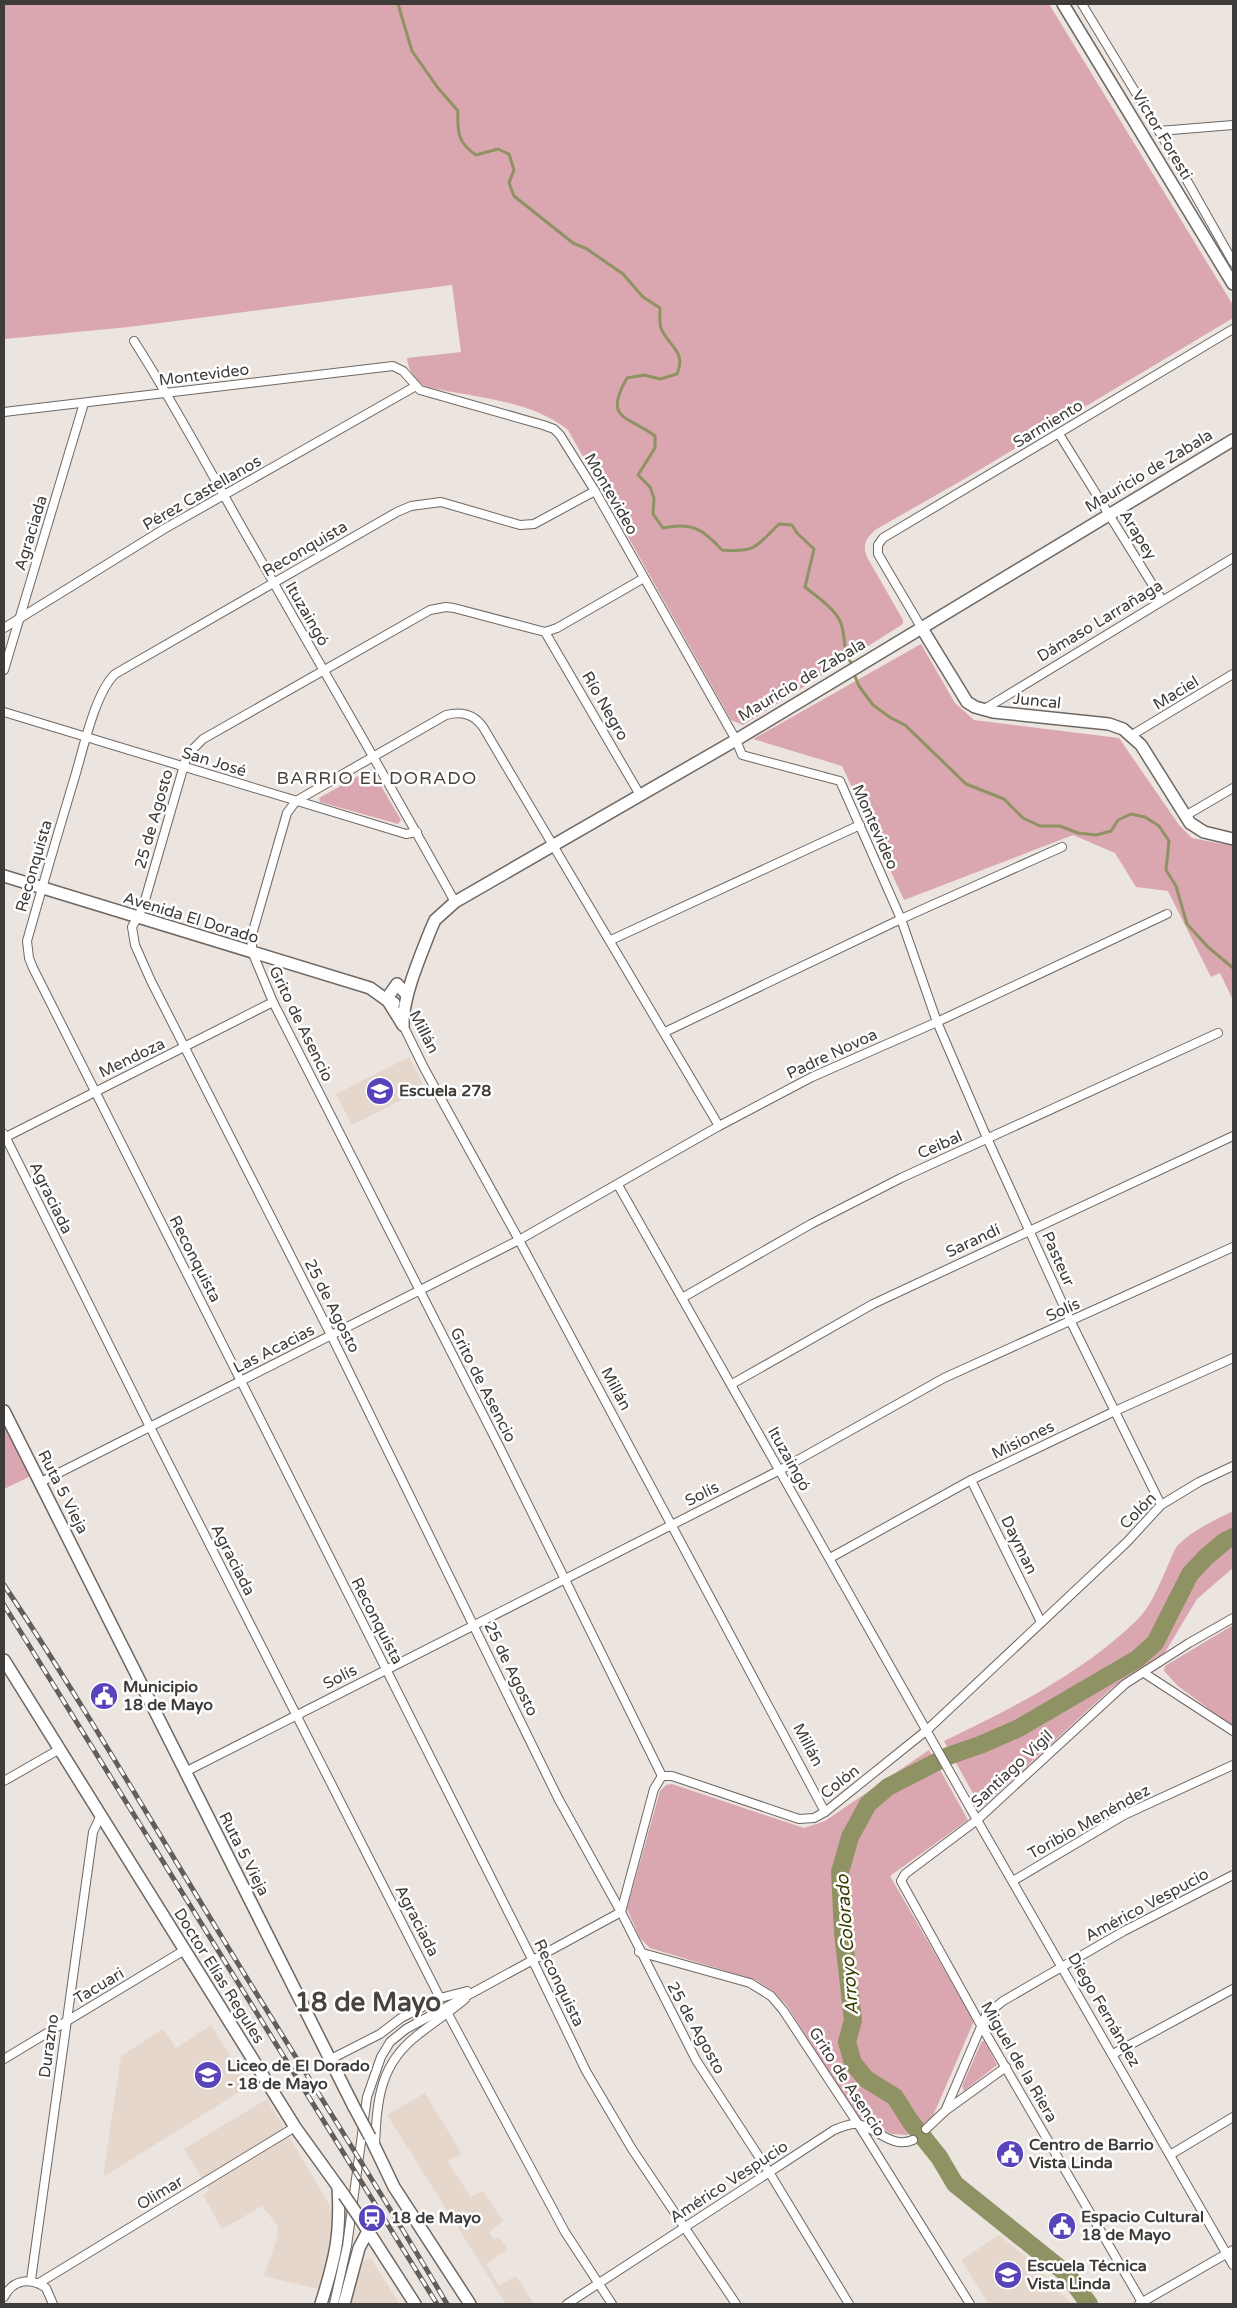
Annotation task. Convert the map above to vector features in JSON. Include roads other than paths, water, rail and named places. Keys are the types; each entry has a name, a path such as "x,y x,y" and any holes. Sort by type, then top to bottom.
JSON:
{"street":[{"name":"Víctor Foresti","path":"1063,4 1233,284"},
{"name":"Víctor Foresti","path":"1082,4 1159,131 1233,262"},
{"path":"1159,131 1233,125"},
{"name":"Sarmiento","path":"878,545 895,531 1233,329"},
{"name":"Ituzaingó","path":"134,341 168,393 224,496 417,832 455,902"},
{"name":"Montevideo","path":"4,412 393,366 403,371 420,390 554,429 566,442 736,740 742,755 840,781 902,919 938,1022"},
{"name":"Pérez Castellanos","path":"4,625 20,618 164,529 416,386"},
{"name":"Agraciada","path":"4,670 84,403"},
{"name":"Arapey","path":"1059,434 1162,600"},
{"name":"Mauricio de Zabala","path":"404,1025 407,998 435,920 455,902 736,740 1233,440"},
{"name":"Reconquista","path":"594,491 534,524 520,525 441,502 411,506 397,512 116,674 101,695 87,738 27,941 28,958 532,1959 586,2071 632,2149 736,2304"},
{"name":"Juncal","path":"878,545 878,554 966,702 983,710 1109,724 1132,735 1141,745 1190,823 1204,832 1233,839"},
{"name":"Dámaso Larrañaga","path":"983,710 1233,558"},
{"path":"545,632 557,628 644,578"},
{"name":"25 de Agosto","path":"545,632 454,608 436,608 422,614 203,739 187,755 183,767 143,907 132,927 135,945 151,981 331,1335 558,1798 621,1912 639,1952 696,2060 769,2172 848,2304"},
{"name":"Río Negro","path":"545,632 640,795"},
{"name":"Maciel","path":"1132,735 1233,674"},
{"name":"San José","path":"4,712 406,834 417,832"},
{"path":"296,801 446,716 460,713 475,717 483,727 611,940 719,1126"},
{"path":"1185,816 1233,788"},
{"name":"Grito de Asencio","path":"296,801 287,813 250,938 253,954 273,1002 420,1291 662,1776"},
{"path":"611,940 860,825"},
{"path":"665,1032 902,919 1062,847"},
{"name":"Avenida El Dorado","path":"4,876 253,954 370,988"},
{"name":"Padre Novoa","path":"519,1240 719,1126 812,1077 938,1022 1167,914"},
{"path":"397,984 407,998 396,1003 388,1001 390,994 397,984 417,970"},
{"path":"370,988 397,984"},
{"name":"Millán","path":"370,988 388,1001 404,1025 424,1068 519,1240 670,1526 825,1812"},
{"name":"Mendoza","path":"4,1137 273,1002"},
{"name":"Pasteur","path":"938,1022 1071,1322 1161,1505"},
{"name":"Ceibal","path":"682,1298 855,1201 1218,1033"},
{"name":"Sarandí","path":"732,1384 873,1304 1233,1136"},
{"name":"Agraciada","path":"4,1137 440,1998"},
{"name":"Ituzaingó","path":"618,1185 950,1769"},
{"name":"Las Acacias","path":"41,1482 242,1382 519,1240"},
{"name":"Solís","path":"185,1772 780,1470 944,1378 1233,1247"},
{"name":"Misiones","path":"830,1558 971,1480 1115,1411 1233,1358"},
{"name":"Ruta 5 Vieja","path":"4,1411 331,2059 394,2188 470,2304"},
{"name":"Colón","path":"662,1776 672,1776 799,1819 814,1818 825,1812 927,1730 1127,1542 1161,1505 1199,1482 1233,1466"},
{"name":"Dayman","path":"971,1480 1042,1622"},
{"name":"Santiago Vigil","path":"903,1885 901,1881 905,1874 978,1820 1125,1684 1189,1643 1233,1618"},
{"name":"Doctor Elías Regules","path":"4,1660 58,1750 295,2127 361,2220 414,2304"},
{"path":"1144,1673 1233,1732"},
{"path":"4,1781 58,1750"},
{"name":"Toribio Menéndez","path":"1013,1881 1124,1815 1233,1764"},
{"name":"Diego Fernández","path":"950,1769 1170,2155 1230,2252 1233,2265"},
{"path":"334,2304 347,2246 366,2096 373,2074 390,2042 406,2029 476,1988 621,1912 654,1789 662,1776"},
{"name":"Durazno","path":"30,2280 93,1832 100,1817"},
{"name":"Américo Vespucio","path":"944,2111 986,2015 1002,2001 1124,1931 1233,1875"},
{"name":"Miguel de la Riera","path":"903,1885 1141,2304"},
{"name":"Tacuari","path":"4,2059 184,1951"},
{"name":"Grito de Asencio","path":"639,1952 750,1983 771,1996 783,2010 858,2124 970,2304"},
{"path":"331,2059 380,2034 401,2018 440,1998 476,1988"},
{"path":"372,2142 381,2090 389,2066 404,2046 448,2014 476,1988"},
{"path":"1113,2054 1233,1989"},
{"path":"448,2014 565,2232 612,2304"},
{"name":"Américo Vespucio","path":"926,2129 944,2111 1006,2067"},
{"path":"1170,2155 1233,2118"},
{"name":"Américo Vespucio","path":"567,2304 834,2130 848,2124 858,2124"},
{"path":"858,2124 897,2143 913,2140"},
{"name":"Olimar","path":"39,2283 295,2127"},
{"path":"321,2304 335,2258 340,2221 341,2191"},
{"path":"344,2304 359,2248 368,2231"},
{"path":"1141,2304 1230,2252"},
{"path":"4,2297 14,2284 30,2280 46,2288 54,2304"}],"waterway":[{"path":"398,4 412,51 438,88 458,111 459,131 465,146 476,155 498,149 509,154 514,170 509,183 514,196 573,243 587,249 623,274 643,297 660,308 661,328 680,360 677,374 660,379 644,375 627,378 617,402 618,409 622,415 655,436 655,448 638,475 650,487 654,498 653,514 663,528 682,526 696,529 703,532 722,550 734,551 749,549 755,546 779,524 792,525 797,533 814,549 805,587 834,611 842,627 846,652 851,663"},
{"path":"854,674 859,686 873,705 905,725 966,784 1004,799 1023,818 1040,826 1060,826 1078,833 1096,835 1111,831 1118,820 1131,814 1145,817 1159,826 1169,841 1166,870 1176,886 1187,924 1208,947 1233,968"},
{"name":"Arroyo Colorado","path":"1089,2304 1067,2274 955,2184 939,2157 910,2121 895,2097 866,2079 853,2063 847,2042 853,2020 843,1933 840,1872 850,1837 868,1804 888,1787 948,1756 980,1745 1019,1728 1137,1659 1155,1643 1190,1574 1206,1557 1225,1541 1233,1537"}],"railway":[{"path":"4,1585 88,1716 447,2304"},
{"path":"4,1605 437,2304"}],"place":[{"name":"Escuela 278","path":"380,1091"},
{"name":"Municipio 18 de Mayo","path":"104,1696"},
{"name":"Liceo de El Dorado - 18 de Mayo","path":"208,2075"},
{"name":"Centro de Barrio Vista Linda","path":"1010,2154"},
{"name":"18 de Mayo","path":"372,2218"},
{"name":"Espacio Cultural 18 de Mayo","path":"1062,2226"},
{"name":"Escuela Técnica Vista Linda","path":"1008,2275"}],"district":[{"name":"BARRIO EL DORADO","path":"377,778"},
{"name":"18 de Mayo","path":"368,2002"}]}
